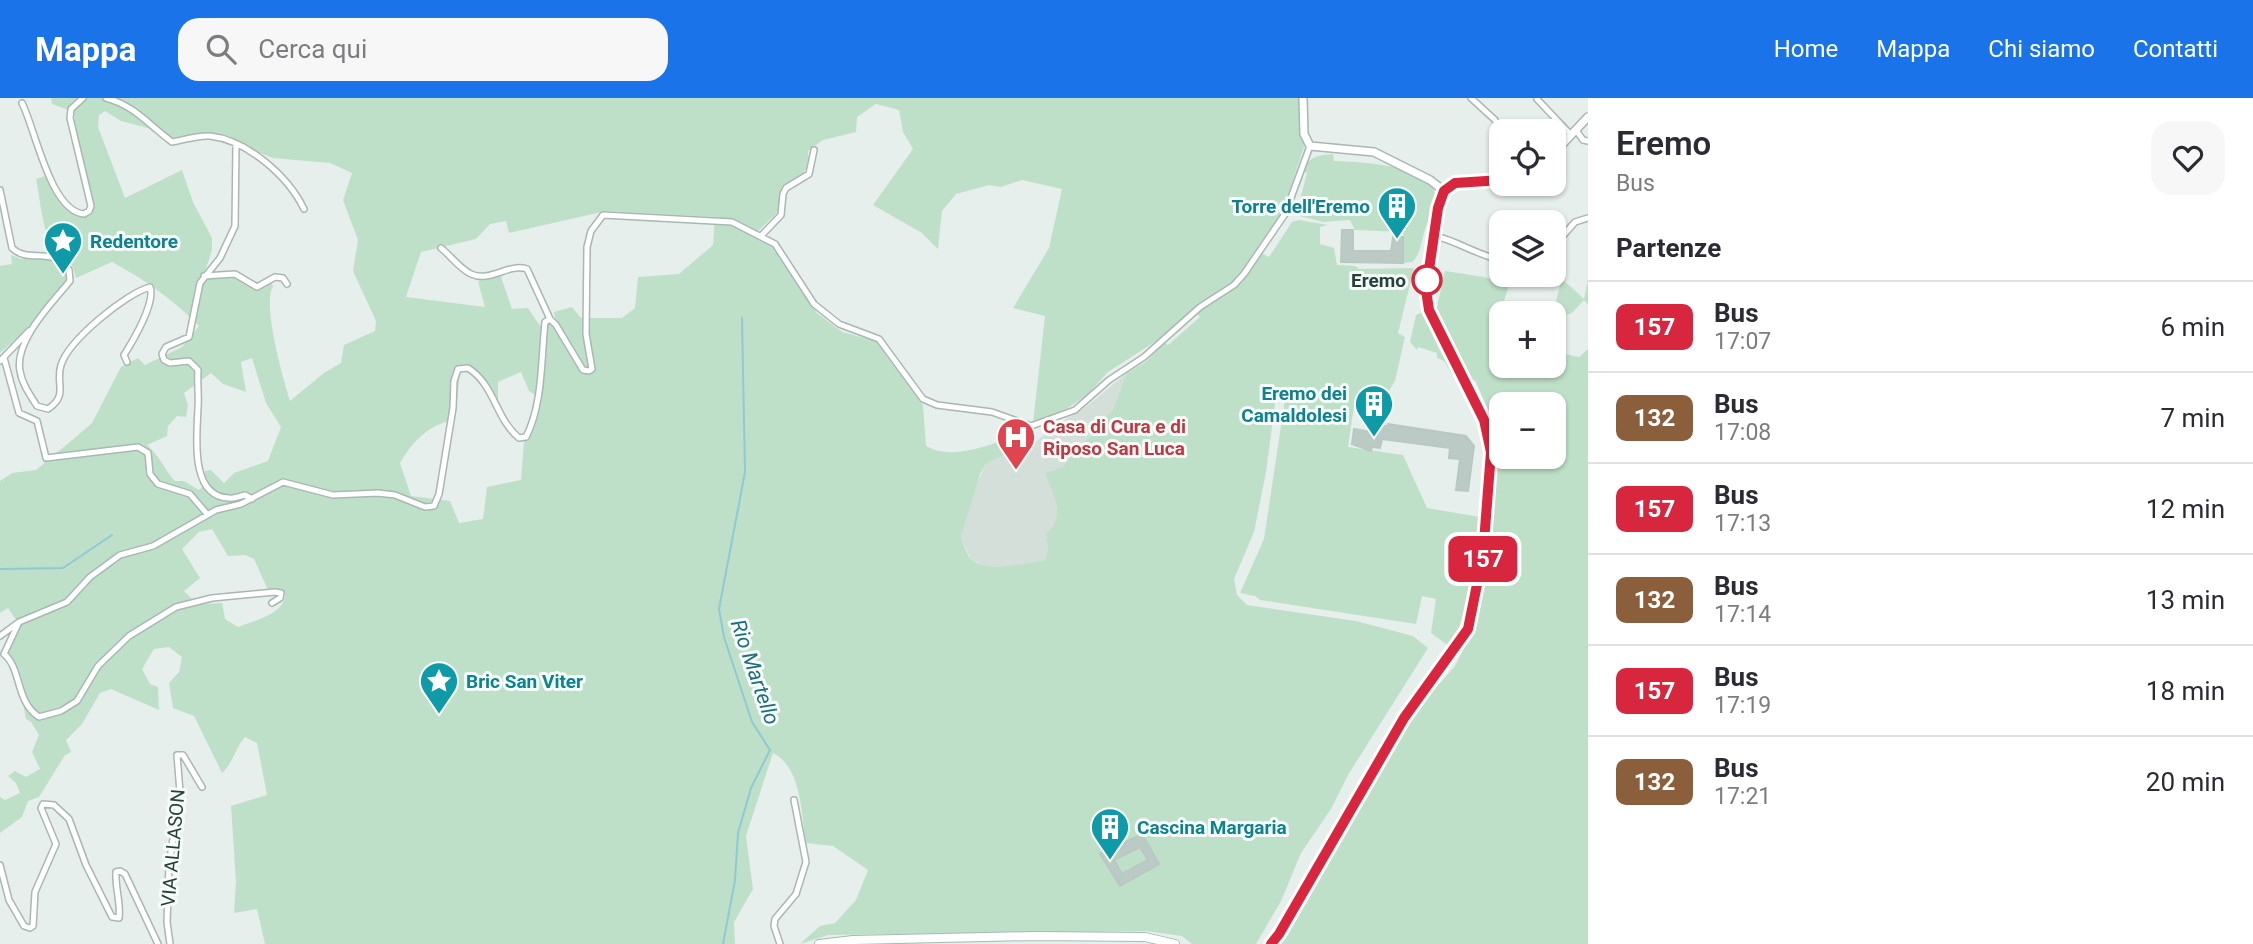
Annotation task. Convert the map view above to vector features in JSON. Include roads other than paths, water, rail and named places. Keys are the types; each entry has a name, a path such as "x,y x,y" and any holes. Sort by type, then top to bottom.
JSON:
{"main road":[{"path":"1273,944 1409,709 1468,629 1475,605 1483,555 1490,436 1429,310 1426,290 1444,191"},
{"path":"819,944 853,940 1145,937 1175,944"}],"street":[{"path":"22,103 38,153 56,187 72,210 84,214 91,206 70,118 71,109 83,98"},
{"path":"106,98 135,109 172,142 208,136 246,148 293,191 304,209"},
{"path":"441,248 463,270 475,276 486,277 516,268 527,269 550,319 580,367 589,372 592,364 586,334 587,247 591,231 603,215 732,222 777,246 811,299 824,312 843,327 882,341 923,399 937,405 992,412 1034,426 1075,410 1109,380 1144,357 1200,307 1234,285 1244,274 1285,214 1310,146 1304,134 1303,98"},
{"path":"1471,98 1494,119"},
{"path":"1537,99 1573,133 1588,141"},
{"path":"1566,140 1588,117"},
{"path":"236,145 235,226 219,258 204,276 189,337 166,347 162,354 164,360 170,363 189,361 198,370 197,454 203,479 210,490 218,495 232,498 245,495 252,499"},
{"path":"1310,146 1374,152 1430,180 1444,191 1455,183 1489,181"},
{"path":"761,236 781,215 786,188 809,174 814,150"},
{"path":"0,190 12,248 17,254 54,257 68,270 69,281 2,360 16,406 23,416 37,421 46,458 138,447 148,453 150,474 158,484 190,494 207,514"},
{"path":"1566,232 1574,222 1588,218"},
{"path":"1434,236 1489,257"},
{"path":"204,276 234,274 257,287 275,277 283,278 287,284"},
{"path":"31,329 20,355 19,370 37,406 48,409 57,403 60,396 61,365 90,325 150,287 150,298 134,339 124,355 127,362"},
{"path":"0,636 19,622 67,602 89,577 120,555 153,546 207,514 252,499 283,482 333,495 377,493 395,495 425,507 435,506 458,369 468,368 481,376 509,430 519,438 526,437 537,396 545,322 550,319"},
{"path":"19,622 4,654 12,662 22,696 39,718 61,711 77,701 98,666 129,636 177,607 212,598 281,593 280,598 272,603"},
{"name":"VIA ALLASON","path":"170,944 167,922 169,865 180,792 177,755 183,755 202,787"},
{"path":"780,944 774,926 775,919 796,894 806,862 794,800"},
{"name":"VIA ALLASON","path":"0,865 9,900 24,926 30,928 35,919 35,891 56,844 41,808 43,804 54,804 69,819 86,865 112,918 118,918 120,912 116,880 116,872 120,871 125,874 158,944"}],"waterway":[{"name":"Rio Martello","path":"723,944 735,880 738,833 751,788 770,750 752,722 724,637 719,609 745,472 742,318"},
{"path":"0,569 63,568 112,535"}],"place":[{"name":"Torre dell'Eremo","path":"1397,240"},
{"name":"Redentore","path":"63,275"},
{"name":"Eremo","path":"1427,280"},
{"name":"Eremo dei Camaldolesi","path":"1374,438"},
{"name":"Casa di Cura e di Riposo San Luca","path":"1016,471"},
{"name":"Bric San Viter","path":"439,715"},
{"name":"Cascina Margaria","path":"1110,861"}]}
